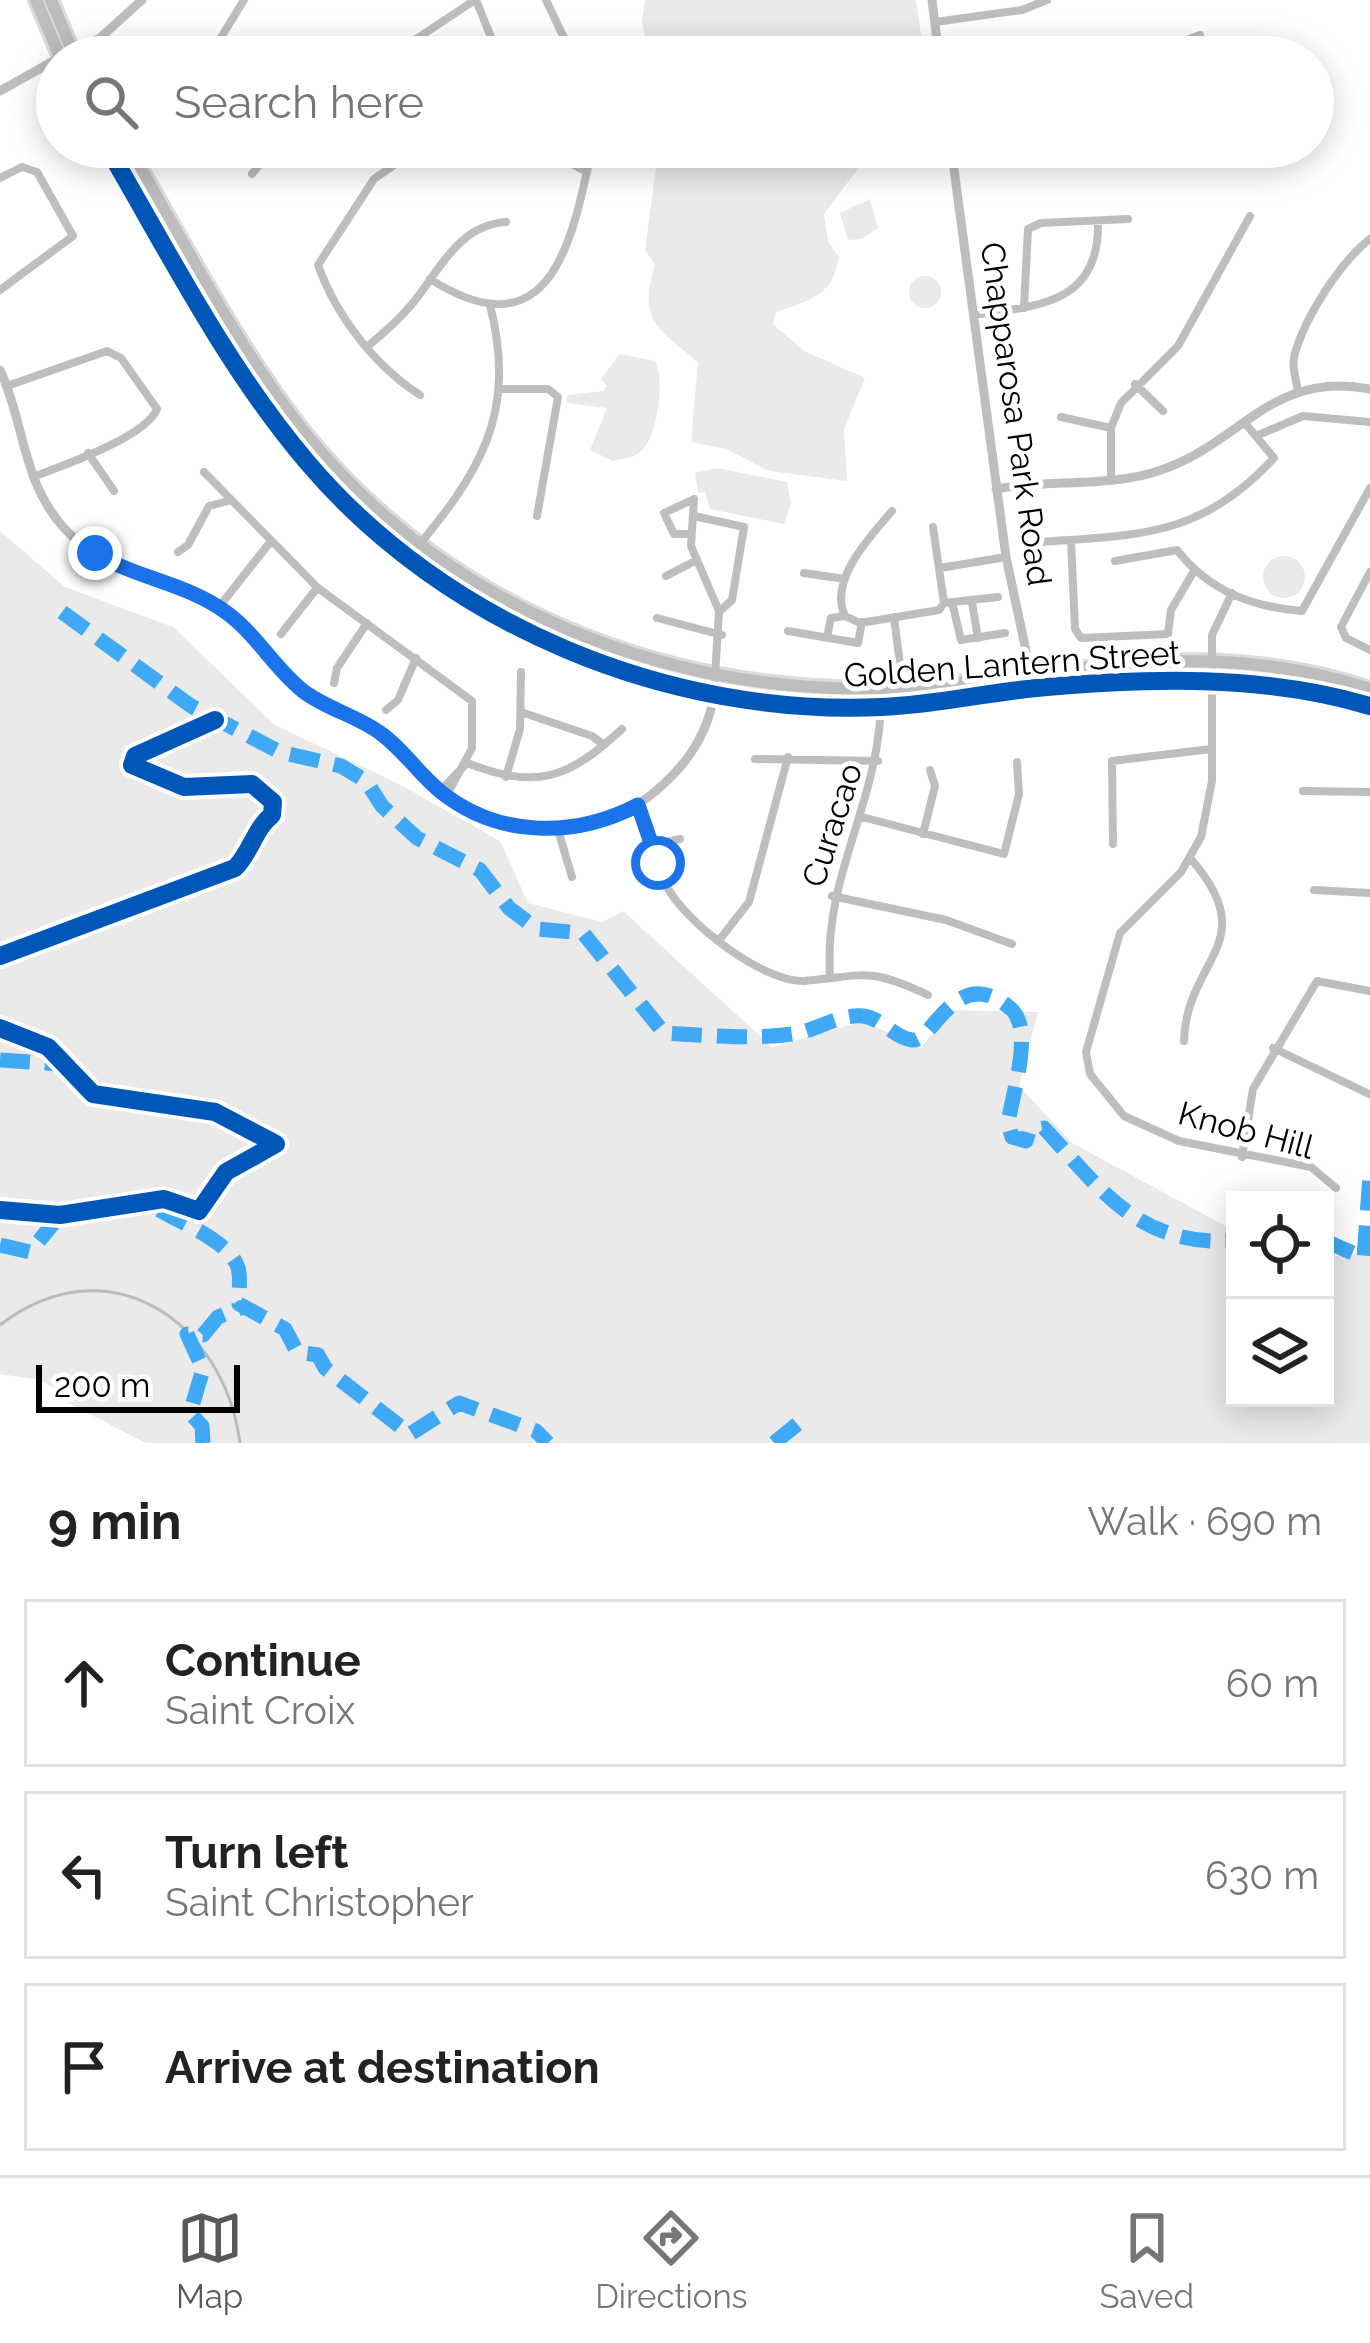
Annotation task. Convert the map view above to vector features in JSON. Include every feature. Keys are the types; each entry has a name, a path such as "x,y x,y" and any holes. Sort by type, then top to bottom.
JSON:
{"main road":[{"path":"36,0 55,36"},
{"path":"51,0 60,36"},
{"name":"Golden Lantern Street","path":"120,168 273,419 324,481 409,557 479,605 575,654 714,694 790,705 882,707 1034,688 1213,682 1281,686 1370,706"},
{"name":"Golden Lantern Street","path":"141,168 284,404 336,468 421,544 560,626 647,659 717,677 795,688 881,688 1153,659 1266,665 1370,689"}],"street":[{"path":"99,36 142,0"},
{"path":"222,36 244,0"},
{"path":"421,36 475,0 490,36"},
{"path":"546,0 563,36"},
{"path":"932,0 937,36"},
{"path":"935,22 1022,10 1046,0"},
{"path":"0,91 36,72"},
{"path":"0,178 22,166 37,172 73,236 0,290"},
{"path":"251,174 256,168"},
{"path":"390,168 374,179 318,265 342,314 395,379 420,395"},
{"path":"579,168 587,172"},
{"path":"430,279 470,302 506,306 548,282 569,243 588,168"},
{"name":"Chapparosa Park Road","path":"954,168 1006,557 1034,688"},
{"path":"1111,478 1112,428 1135,384 1178,346 1250,216"},
{"path":"1024,308 1028,229 1041,223 1128,219"},
{"path":"368,346 460,242 487,224 506,222"},
{"path":"974,315 1055,301 1080,282 1095,254 1098,222"},
{"path":"1298,392 1292,358 1353,252 1370,239"},
{"path":"409,557 483,455 501,389 502,351 490,305"},
{"path":"7,386 99,352 114,352 157,409 154,417 124,438 32,477"},
{"path":"0,370 32,477 57,521 82,544 122,568 194,592 219,607 300,688 373,727 443,794 499,824 558,830 592,825 638,805 675,776 701,735 714,694 722,635 719,611 695,562 689,534 694,499 664,513 674,534 689,534"},
{"path":"1135,384 1163,412"},
{"path":"501,389 548,389 558,397 537,516"},
{"path":"996,489 1160,471 1298,392 1370,389"},
{"path":"1256,436 1303,416 1370,422"},
{"path":"1061,417 1112,428"},
{"path":"1031,543 1179,528 1274,458 1242,420"},
{"path":"88,453 113,491"},
{"path":"204,472 318,588 472,700 476,734 467,763 443,794"},
{"path":"1179,528 1177,550 1194,571 1258,608 1305,610 1320,572 1370,488"},
{"path":"178,551 188,545 209,506 229,501"},
{"path":"845,616 840,606 845,579 865,543 892,511"},
{"path":"694,516 744,527 732,601 719,611"},
{"path":"934,526 948,604 961,640 1005,633"},
{"path":"1071,540 1075,629 1081,638 1168,634 1171,610 1194,571"},
{"path":"219,607 271,541"},
{"path":"1115,561 1177,550"},
{"path":"940,568 1006,557"},
{"path":"666,576 695,562"},
{"path":"1370,572 1342,618 1341,633 1370,650"},
{"path":"804,573 845,579"},
{"path":"280,634 318,588"},
{"path":"1184,1040 1195,993 1222,944 1224,912 1214,885 1191,859 1210,806 1215,623 1232,593"},
{"path":"826,638 831,618 845,616 862,622 998,597"},
{"path":"972,602 979,638"},
{"path":"893,617 901,673"},
{"path":"657,618 722,635"},
{"path":"788,632 858,643 862,622"},
{"path":"334,683 337,668 367,623"},
{"path":"386,710 398,700 416,658"},
{"path":"506,777 521,712 520,672"},
{"name":"Curacao","path":"830,976 832,896 878,761 881,688"},
{"path":"521,712 604,745"},
{"path":"467,763 506,777 536,779 565,773 622,729"},
{"path":"1113,844 1112,761 1211,749"},
{"path":"720,939 748,902 788,758"},
{"path":"755,760 878,761"},
{"path":"862,817 1004,854 1019,794 1017,762"},
{"path":"923,834 935,786 931,770"},
{"path":"1303,791 1370,792"},
{"path":"638,805 665,884 720,939 769,977 855,971 898,980 928,995"},
{"path":"558,830 563,861 572,877"},
{"path":"655,845 680,839"},
{"name":"Knob Hill","path":"1191,859 1130,920 1113,945 1088,1032 1090,1074 1124,1116 1179,1141 1311,1167 1336,1188"},
{"path":"1314,890 1370,893"},
{"path":"832,896 946,920 1012,944"},
{"path":"1242,1156 1253,1089 1273,1048 1317,981 1370,991"},
{"path":"1273,1048 1369,1094"}],"shaded area":[{"path":"645,0 916,0 921,36 645,36"},
{"path":"656,168 858,168 824,214 828,242 839,257 831,280 809,300 776,312 773,324 804,351 865,378 844,429 847,481 769,471 726,449 691,442 698,362 655,322 649,299 655,265 645,250"},
{"path":"870,199 878,228 862,239 848,240 840,213"},
{"path":"925,276 937,280 941,292 937,304 925,308 913,304 909,292 913,280"},
{"path":"620,354 655,361 659,394 646,445 634,456 613,461 590,450 607,408 567,403 567,395 603,391 607,386 601,379"},
{"path":"717,468 787,482 791,503 784,524 710,509 705,492 698,493 695,473"},
{"path":"0,531 65,587 173,627 275,725 401,785 500,841 528,903 602,922 623,911 772,1047 864,1021 921,1048 950,1010 1038,1012 1019,1086 1072,1143 1226,1226 1226,1407 1334,1407 1334,1255 1370,1250 1370,1443 146,1443 62,1400 59,1391 40,1380 0,1374"},
{"path":"1284,556 1299,562 1305,577 1299,592 1284,598 1269,592 1263,577 1269,562"}],"waterway":[{"path":"0,1325 41,1301 81,1291 119,1294 154,1307 186,1330 211,1361 230,1399 240,1443"}],"marked path":[{"path":"62,612 191,706 280,752 341,766 366,781 382,806 417,838 480,870 509,908 537,929 583,933 664,1033 776,1036 863,1016 912,1040 961,999 991,996 1010,1008 1021,1030 1008,1123 1012,1137 1026,1141 1029,1131 1044,1128 1105,1193 1147,1224 1201,1240 1226,1241"},
{"path":"0,1060 59,1064"},
{"path":"1334,1245 1364,1258 1370,1175"},
{"path":"159,1210 202,1233 231,1256 239,1274 239,1304 285,1329 297,1352 318,1355 325,1368 410,1434 459,1403 536,1431 548,1443"},
{"path":"0,1245 30,1252 60,1215"},
{"path":"203,1443 202,1426 190,1413 203,1369 187,1334 203,1335 218,1317 243,1307"},
{"path":"774,1443 806,1417"}],"cycle path":[{"path":"119,168 225,349 307,462 363,520 426,571 494,614 567,650 643,677 722,696 802,706 901,706 1036,688 1162,681 1288,688 1370,706"},
{"path":"0,956 235,868 272,815 273,802 252,784 184,787 132,765 135,756 215,720"},
{"path":"0,1028 48,1047 93,1094 215,1112 276,1144 226,1172 199,1211 164,1199 60,1215 0,1210"}],"route":[{"path":"95,553 122,568 194,592 225,611 300,688 373,727 440,791 474,812 499,824 558,830 592,825 638,805 651,830 658,863"}]}
